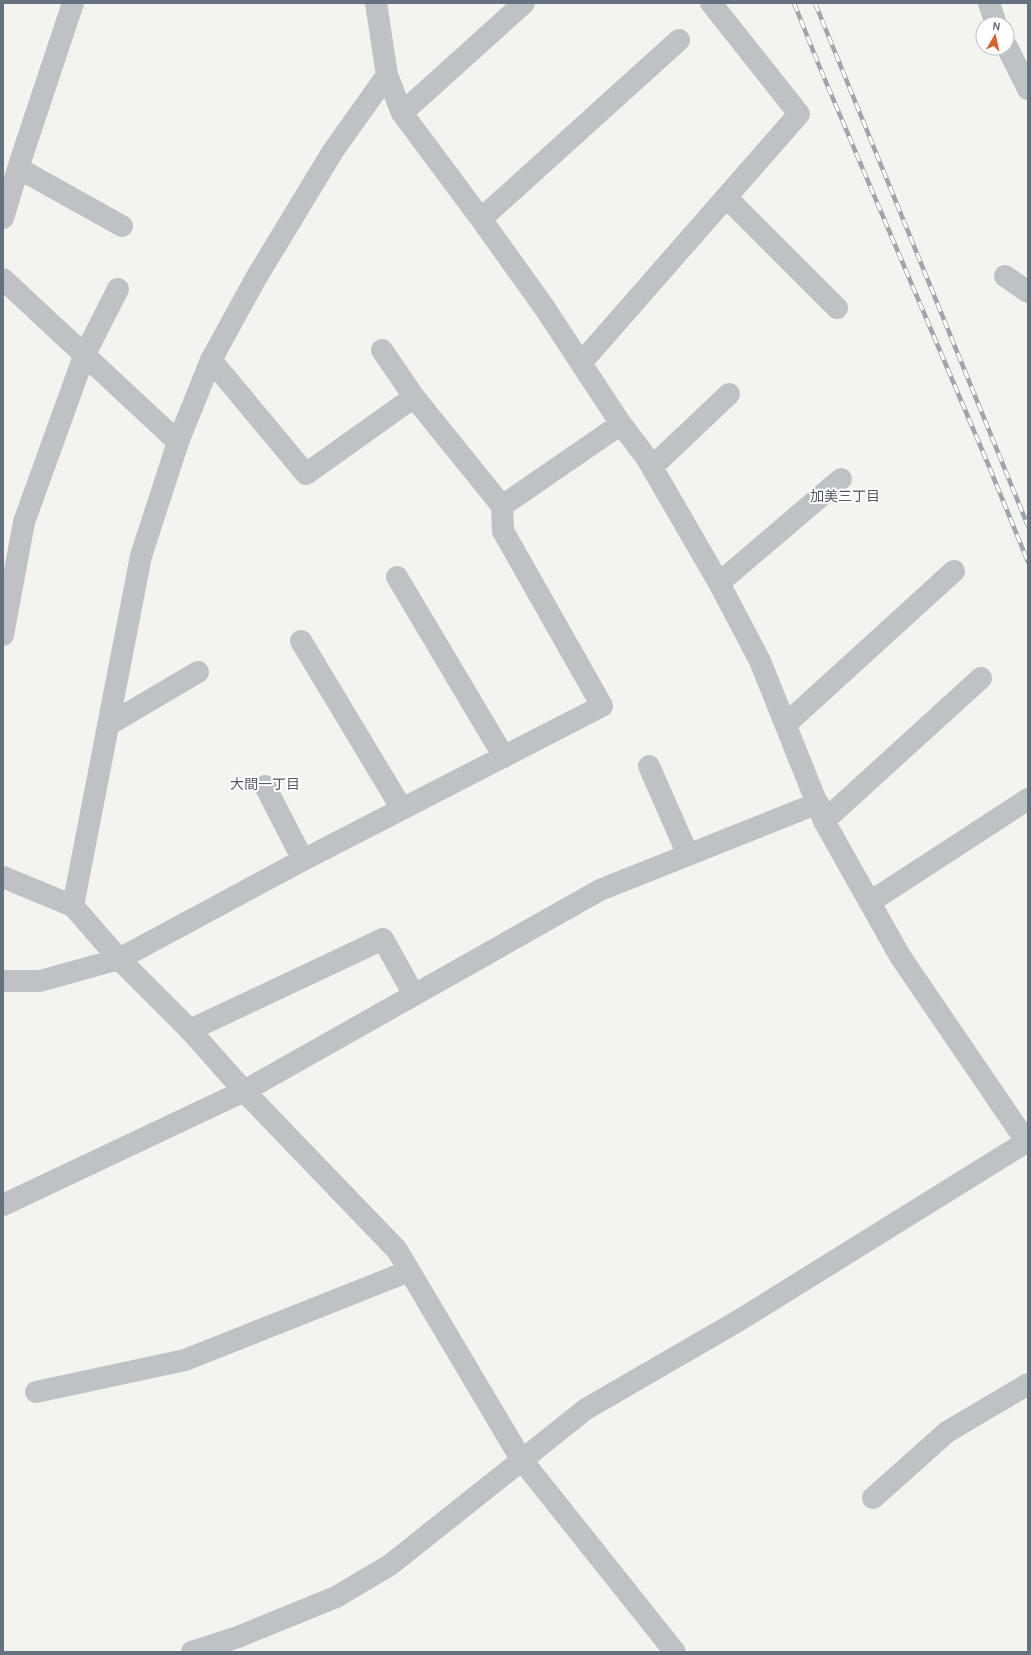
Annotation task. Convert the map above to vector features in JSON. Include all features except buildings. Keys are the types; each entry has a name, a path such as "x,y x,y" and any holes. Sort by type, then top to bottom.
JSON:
{"street":[{"path":"3,218 18,168 73,3"},
{"path":"192,1652 238,1637 336,1597 390,1565 521,1459 586,1409 738,1321 1027,1143 900,956 870,902 821,812 760,661 719,583 652,467 621,424 544,307 402,113 387,75 376,3"},
{"path":"402,113 524,3"},
{"path":"581,363 799,114 711,3"},
{"path":"990,3 994,16"},
{"path":"481,219 679,40"},
{"path":"1012,56 1028,89"},
{"path":"73,906 140,556 178,442 211,360 256,278 325,165 387,75"},
{"path":"18,168 122,226"},
{"path":"726,197 837,308"},
{"path":"1005,276 1028,292"},
{"path":"3,279 178,442"},
{"path":"3,635 24,522 84,356 118,289"},
{"path":"3,981 40,981 119,959 303,860 602,706 503,531 502,506 414,397 382,350"},
{"path":"211,360 306,474 414,397"},
{"path":"652,467 729,394"},
{"path":"502,506 621,424"},
{"path":"719,583 841,479"},
{"path":"786,724 954,571"},
{"path":"397,577 504,757"},
{"path":"301,641 402,809"},
{"path":"108,725 198,672"},
{"path":"3,1205 244,1091 600,890 688,855 821,812 981,678"},
{"path":"649,766 688,855"},
{"path":"265,786 303,860"},
{"path":"870,902 1028,799"},
{"path":"3,877 73,906 119,959 190,1030 244,1091 397,1250 521,1459 675,1652"},
{"path":"190,1030 383,939 414,995"},
{"path":"36,1392 185,1360 409,1271"},
{"path":"873,1498 947,1432 1028,1384"}],"railway":[{"path":"794,3 1028,562"},
{"path":"815,3 1028,526"}],"district":[{"name":"加美三丁目","path":"845,496"},
{"name":"大間一丁目","path":"265,784"}]}
